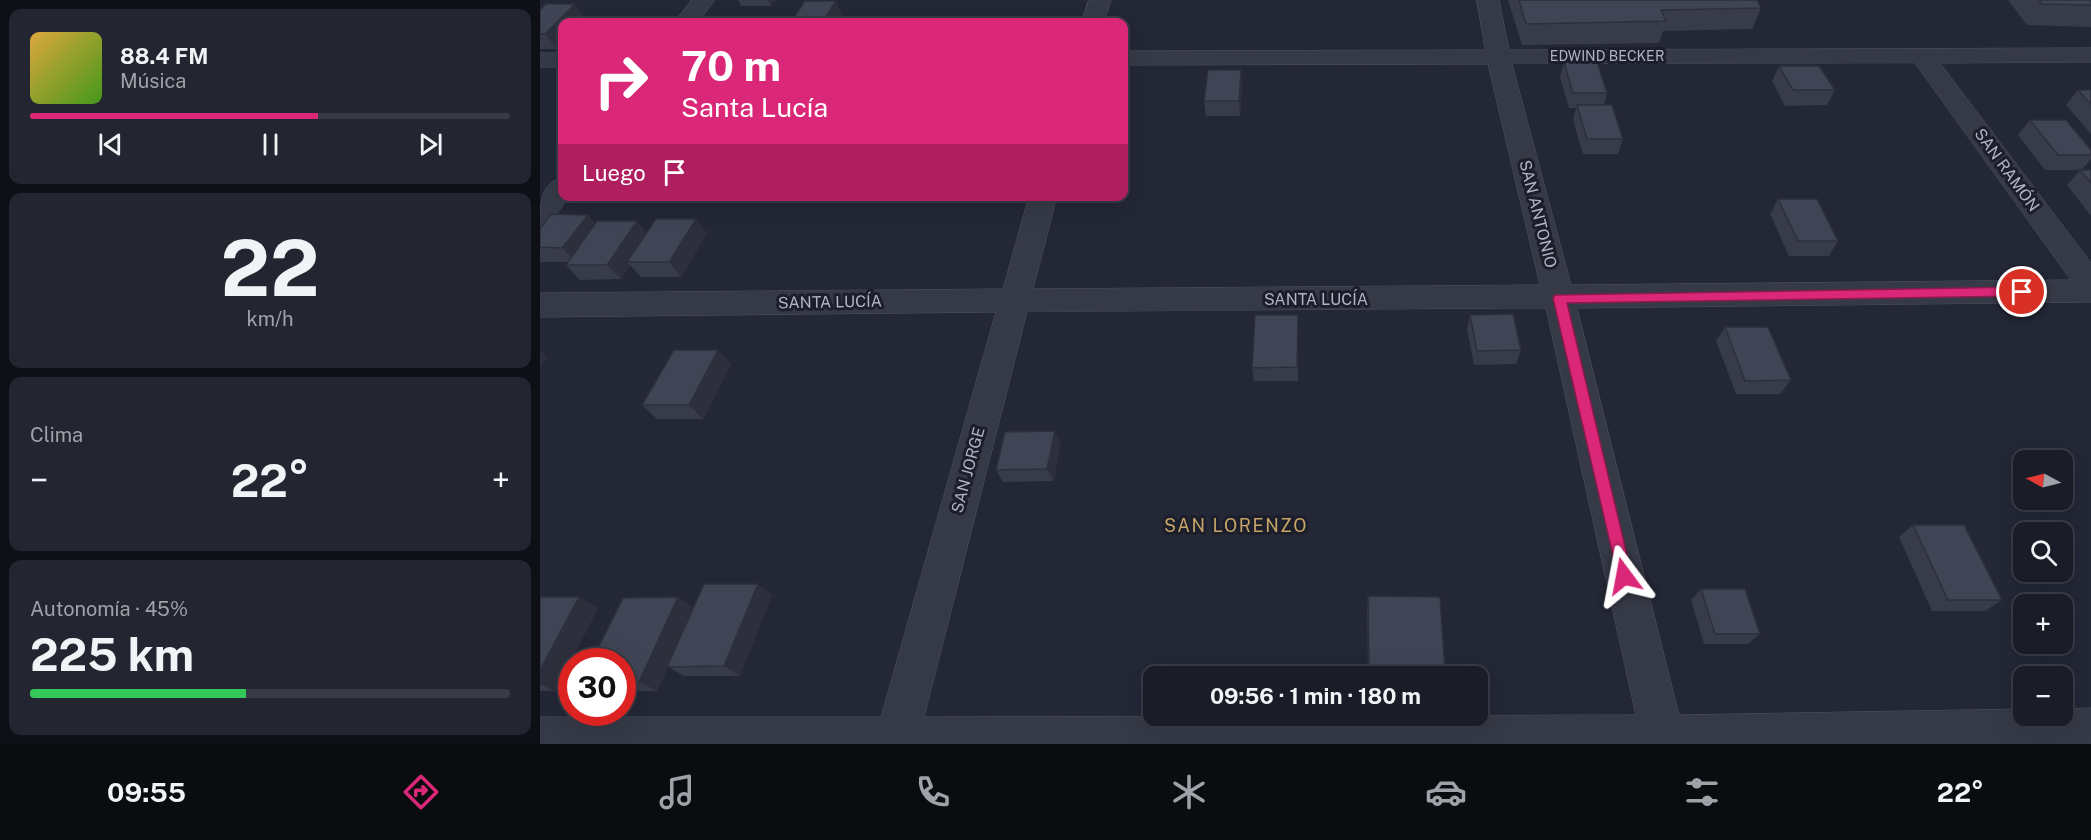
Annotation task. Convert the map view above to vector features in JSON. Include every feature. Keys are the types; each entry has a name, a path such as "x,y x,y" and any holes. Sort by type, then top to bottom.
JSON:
{"street":[{"path":"689,18 704,0"},
{"path":"1095,18 1100,0"},
{"name":"SAN ANTONIO","path":"1488,0 1498,57 1560,298 1663,741"},
{"name":"SAN RAMÓN","path":"1922,55 2091,285"},
{"name":"EDWIND BECKER","path":"1128,58 2091,55"},
{"path":"540,60 558,60"},
{"path":"540,217 558,192"},
{"name":"SAN JORGE","path":"896,741 1013,300 1042,201"},
{"name":"SANTA LUCÍA","path":"540,305 1560,298 2091,291"},
{"path":"540,739 1663,741 2091,730"}],"building":[{"path":"1519,0 1757,0 1761,8 1661,10 1666,21 1526,24"},
{"path":"2039,0 2091,0 2091,5 2042,4"},
{"path":"805,1 836,1 825,18 794,18"},
{"path":"546,4 575,4 561,18 558,18 558,21 545,34 540,34 540,10"},
{"path":"1564,62 1597,62 1607,93 1573,93"},
{"path":"1779,66 1819,66 1835,90 1793,90"},
{"path":"1208,70 1241,70 1239,101 1204,101"},
{"path":"2078,90 2091,90 2091,104"},
{"path":"1577,105 1612,105 1623,139 1587,139"},
{"path":"2030,120 2066,120 2091,150 2091,155 2058,155"},
{"path":"2080,170 2091,170 2091,183"},
{"path":"1778,199 1817,199 1838,241 1798,241"},
{"path":"551,214 588,215 562,248 540,247 540,229"},
{"path":"656,219 696,219 669,262 627,262"},
{"path":"597,221 637,221 607,265 566,265"},
{"path":"1513,314 1521,350 1477,351 1470,315"},
{"path":"1255,315 1298,315 1297,367 1252,368"},
{"path":"1725,327 1768,327 1791,380 1745,381"},
{"path":"674,350 718,350 689,405 642,405"},
{"path":"1055,431 1047,469 996,470 1005,432"},
{"path":"1913,525 1964,525 2002,600 1948,600"},
{"path":"704,584 758,584 724,666 667,667"},
{"path":"1701,589 1745,589 1760,634 1715,634"},
{"path":"1368,596 1440,597 1445,666 1369,666"},
{"path":"540,597 579,597 540,670"},
{"path":"678,597 639,682 636,682 636,648 598,648 623,598"}],"district":[{"name":"SAN LORENZO","path":"1236,525"}],"route":[{"path":"1624,576 1560,298 2022,292"}]}
